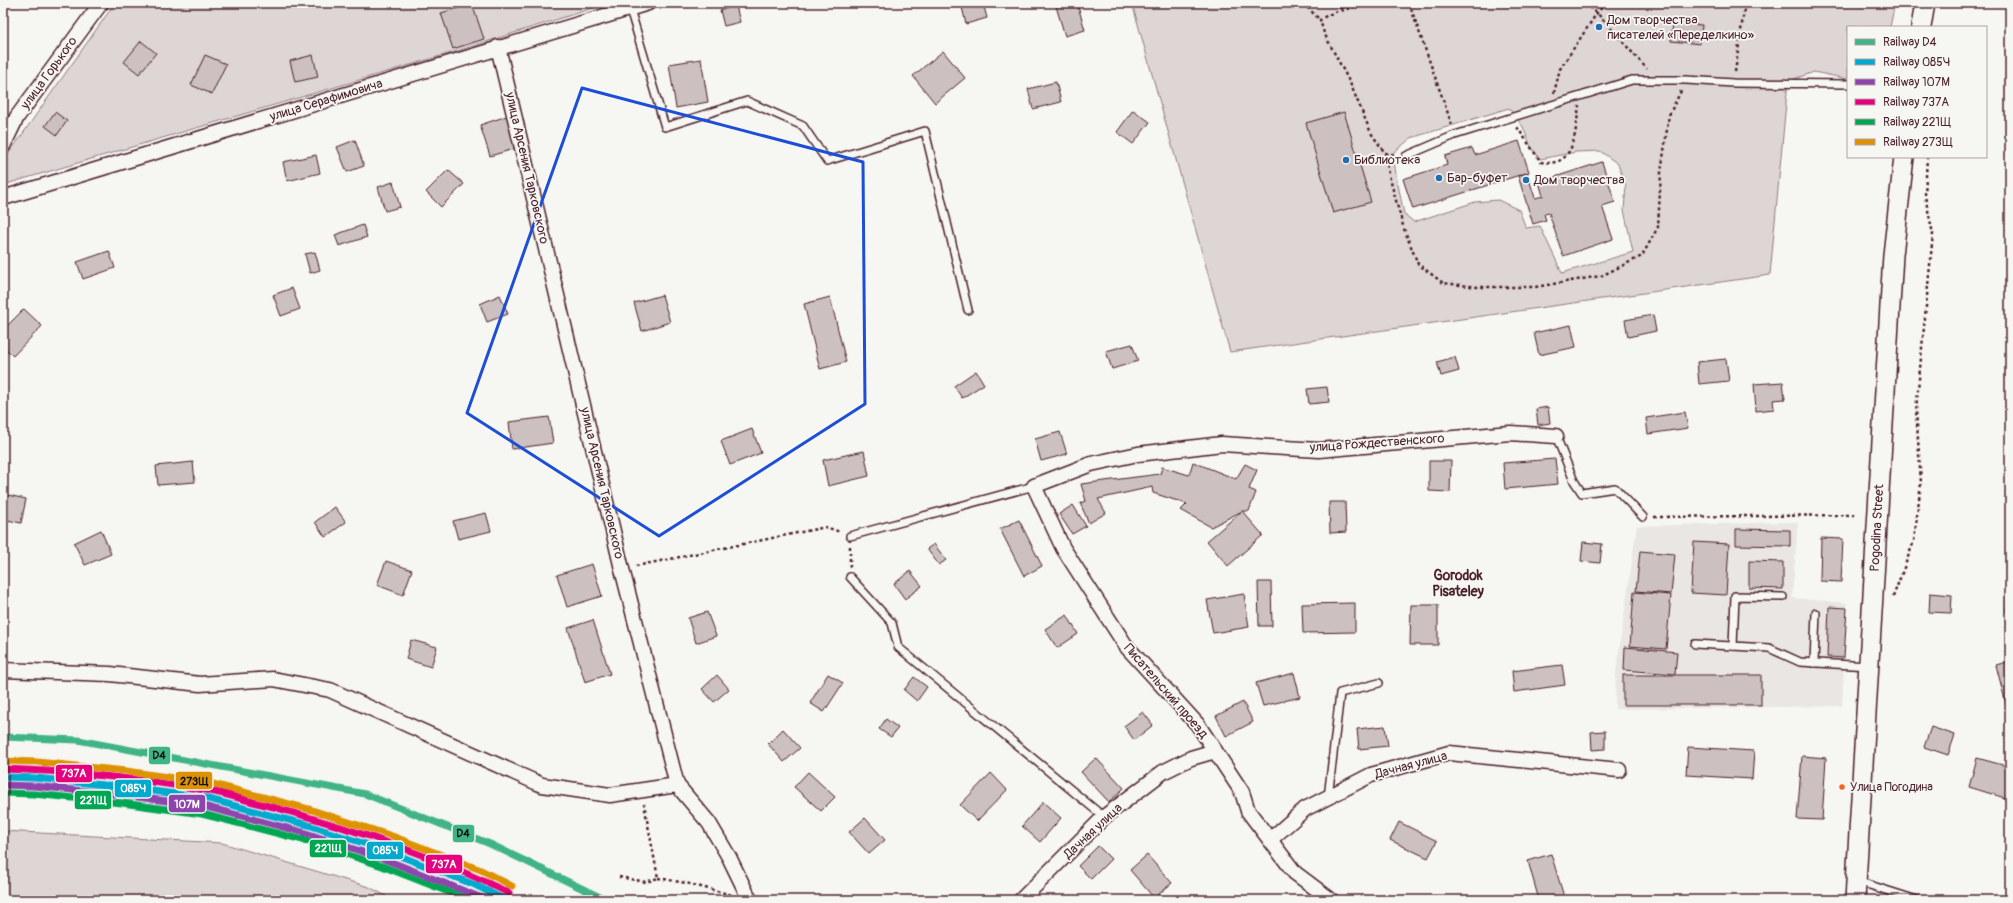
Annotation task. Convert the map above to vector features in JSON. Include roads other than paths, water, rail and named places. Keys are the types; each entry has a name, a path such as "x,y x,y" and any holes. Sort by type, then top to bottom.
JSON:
{"main road":[{"path":"1921,26 1925,3"},
{"name":"Pogodina Street","path":"1855,900 1893,255 1904,158"}],"street":[{"name":"улица Горького","path":"3,146 17,117 101,3"},
{"name":"улица Серафимовича","path":"3,198 498,47 648,3"},
{"name":"улица Арсения Тарковского","path":"498,47 622,569 677,785 709,823 729,857 750,900"},
{"name":"улица Рождественского","path":"1034,486 1091,464 1138,454 1222,444 1319,450 1510,433 1556,436"},
{"name":"Писательский проезд","path":"1034,486 1063,548 1126,646 1198,725 1242,792 1248,811 1295,874 1321,895 1331,900"},
{"path":"3,670 110,674 200,684 273,679 330,690 542,785 610,795 677,785"},
{"name":"Дачная улица","path":"1022,900 1104,817 1162,772 1191,758 1215,751"},
{"name":"Дачная улица","path":"1270,840 1305,810 1371,775 1449,753 1619,770"}],"lane":[{"path":"630,8 665,127 747,101 803,126 827,161 925,131 968,310"},
{"path":"1406,156 1455,135 1632,80 1847,84"},
{"path":"1556,436 1574,481 1582,493 1615,488 1643,517"},
{"path":"850,536 1034,486"},
{"path":"850,577 892,623 898,647 1104,817"},
{"path":"1733,646 1735,596 1783,597"},
{"path":"1814,663 1816,613"},
{"path":"1695,644 1769,648 1800,662 1869,666"},
{"path":"1328,798 1340,694 1379,683"},
{"path":"1856,880 1917,900"}],"rail line":[{"name":"D4","path":"3,737 78,740 365,794 490,844 606,900"},
{"name":"273Щ","path":"3,761 37,762 126,771 209,783 312,810 392,836 481,870 512,886"},
{"name":"737А","path":"3,769 104,776 180,786 222,794 303,815 393,844 452,867 509,893"},
{"name":"085Ч","path":"3,777 35,778 124,787 205,798 308,825 387,851 475,885 505,900"},
{"name":"107М","path":"3,785 34,786 123,795 203,806 306,833 384,859 487,900"},
{"name":"221Щ","path":"3,793 34,794 122,803 202,814 303,840 382,866 469,900"}],"place":[{"name":"Дом творчества писателей «Переделкино»","path":"1599,27"},
{"name":"Библиотека","path":"1346,160"},
{"name":"Бар-буфет","path":"1439,178"},
{"name":"Дом творчества","path":"1526,180"},
{"name":"Улица Погодина","path":"1842,787"}],"district":[{"name":"Gorodok Pisateley","path":"1458,584"}]}
